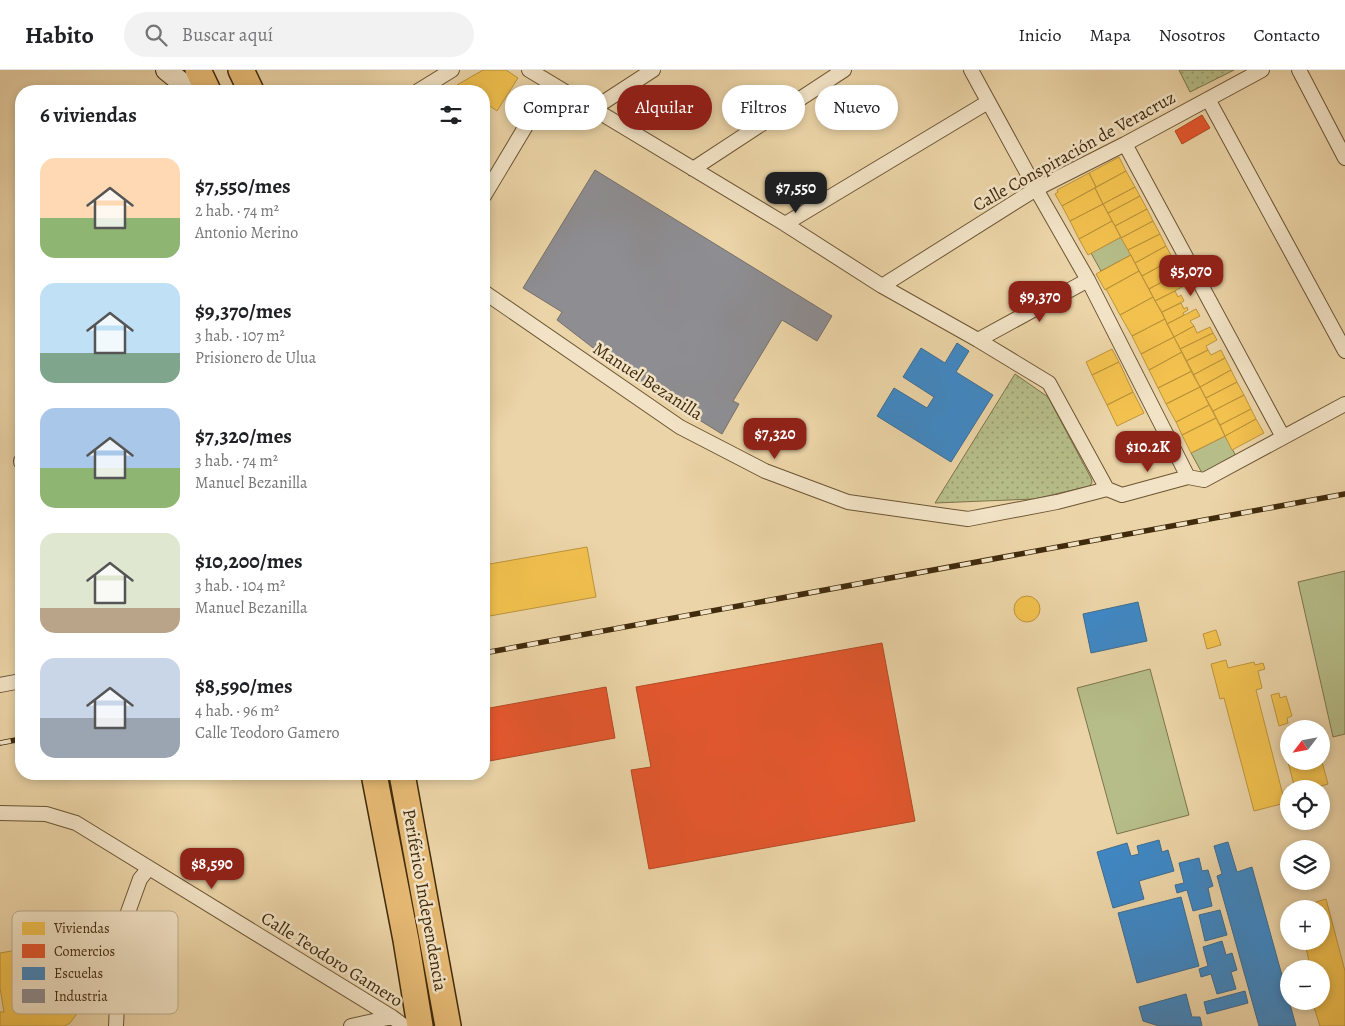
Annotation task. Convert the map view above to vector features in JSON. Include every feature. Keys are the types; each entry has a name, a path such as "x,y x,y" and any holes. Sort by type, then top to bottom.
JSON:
{"highway":[{"path":"198,70 205,85"},
{"path":"365,780 400,1022"},
{"path":"375,780 406,940 420,1026"},
{"path":"394,780 437,1026"},
{"name":"Periférico Independencia","path":"403,780 448,1026"}],"street":[{"path":"166,70 185,85"},
{"path":"428,85 452,70"},
{"path":"490,186 551,84 529,70"},
{"path":"607,100 653,70"},
{"path":"693,169 844,70"},
{"path":"971,70 1088,280 1188,477"},
{"name":"Calle Conspiración de Veracruz","path":"882,286 1036,189 1125,144 1262,70"},
{"path":"1299,70 1345,158"},
{"path":"1208,99 1345,351"},
{"path":"785,224 988,102"},
{"path":"607,117 785,224 882,286 978,340 1049,383 1107,489"},
{"path":"1125,144 1282,437 1345,404"},
{"path":"978,340 1088,280"},
{"name":"Manuel Bezanilla","path":"490,296 680,426 765,472 848,502 968,519 1057,502 1107,489 1122,495 1188,477 1204,480 1282,437"},
{"path":"0,685 15,682"},
{"name":"Calle Teodoro Gamero","path":"0,813 46,814 76,823 404,1026"},
{"path":"128,911 140,879 149,868"},
{"path":"351,1026 400,1022"}],"green space":[{"path":"1179,70 1234,70 1190,92"},
{"path":"1121,237 1131,255 1101,271 1091,253"},
{"path":"1015,374 1048,397 1091,478 1090,486 1034,499 935,503"},
{"path":"1225,436 1236,456 1202,473 1191,453"},
{"path":"1345,571 1345,734 1333,737 1298,582"},
{"path":"1150,669 1189,815 1117,834 1077,688"}],"building: Viviendas":[{"path":"483,70 506,70 518,78 514,85 505,85 505,98 497,111 490,106 490,85 457,85"},
{"path":"1119,157 1126,171 1096,187 1089,173"},
{"path":"1126,171 1135,187 1103,204 1095,188"},
{"path":"1089,173 1096,187 1062,206 1055,194 1058,192 1057,190"},
{"path":"1135,187 1140,196 1108,213 1103,204"},
{"path":"1095,188 1103,204 1070,221 1062,206"},
{"path":"1140,196 1147,209 1115,226 1108,213"},
{"path":"1103,204 1112,221 1079,239 1070,221"},
{"path":"1147,209 1153,221 1121,238 1115,226"},
{"path":"1112,221 1121,237 1088,255 1079,239"},
{"path":"1153,221 1160,234 1128,250 1121,238"},
{"path":"1160,234 1166,246 1135,263 1128,250"},
{"path":"1166,246 1173,259 1142,276 1135,263"},
{"path":"1131,255 1139,271 1105,290 1096,274"},
{"path":"1173,259 1180,272 1149,289 1142,276"},
{"path":"1139,271 1153,297 1120,315 1106,289"},
{"path":"1180,272 1186,285 1155,301 1149,289"},
{"path":"1175,291 1178,297 1181,295 1184,301 1162,312 1155,301"},
{"path":"1153,297 1165,319 1132,336 1120,315"},
{"path":"1181,303 1184,309 1187,307 1188,310 1183,313 1184,315 1167,324 1162,312"},
{"path":"1196,309 1200,316 1190,321 1194,326 1174,337 1167,324"},
{"path":"1165,319 1174,337 1141,354 1132,336"},
{"path":"1194,326 1197,333 1210,327 1213,333 1180,349 1174,337"},
{"path":"1213,333 1217,340 1206,346 1208,350 1186,361 1180,349"},
{"path":"1174,337 1182,352 1149,370 1141,354"},
{"path":"1112,349 1119,362 1092,375 1086,362"},
{"path":"1208,350 1211,355 1221,350 1225,358 1193,375 1186,361"},
{"path":"1182,352 1192,371 1158,388 1149,370"},
{"path":"1225,358 1231,370 1200,387 1193,375"},
{"path":"1119,362 1133,392 1107,405 1092,375"},
{"path":"1231,370 1237,382 1206,398 1200,387"},
{"path":"1192,371 1200,387 1166,404 1158,388"},
{"path":"1237,382 1244,395 1213,411 1206,398"},
{"path":"1200,387 1209,405 1176,422 1166,404"},
{"path":"1133,392 1144,413 1117,426 1107,405"},
{"path":"1244,395 1251,409 1220,425 1213,411"},
{"path":"1209,405 1216,418 1182,435 1176,422"},
{"path":"1251,409 1256,419 1225,436 1220,425"},
{"path":"1216,418 1225,436 1191,453 1182,435"},
{"path":"1256,419 1264,433 1232,450 1225,436"},
{"path":"587,547 596,597 490,616 490,564"},
{"path":"1027,596 1036,600 1040,609 1036,618 1027,622 1018,618 1014,609 1018,600"},
{"path":"1216,630 1221,645 1207,649 1203,634"},
{"path":"1226,660 1228,668 1254,662 1255,665 1263,663 1265,669 1258,671 1262,688 1256,690 1280,784 1280,804 1254,811 1224,698 1220,699 1211,664"},
{"path":"1279,693 1280,698 1286,696 1292,716 1287,718 1287,720 1280,720 1279,726 1271,695"},
{"path":"1290,770 1324,770 1327,780 1293,780"},
{"path":"1330,914 1345,971 1345,1026 1320,1026 1315,1010 1330,1010 1330,960 1309,960 1306,950 1330,950"},
{"path":"12,951 12,1014 76,1014 70,1023 65,1026 0,1026 0,1012 4,1012 0,988 0,953"}],"building: Comercios":[{"path":"1202,115 1210,128 1182,144 1175,131"},
{"path":"882,643 915,821 649,869 631,770 651,767 636,687"},
{"path":"606,687 615,738 490,761 490,708"}],"building: Escuelas":[{"path":"957,343 969,351 956,372 993,395 951,462 877,416 894,388 927,408 934,397 903,377 921,348 945,363"},
{"path":"1138,602 1147,641 1091,653 1083,614"},
{"path":"1159,840 1162,852 1168,850 1174,871 1139,881 1144,899 1113,908 1097,852 1127,843 1131,856 1139,854 1137,846"},
{"path":"1228,842 1237,872 1252,867 1280,968 1280,1010 1292,1010 1296,1026 1259,1026 1217,876 1222,874 1214,846"},
{"path":"1199,858 1202,871 1208,870 1213,886 1208,888 1212,906 1193,911 1187,890 1177,893 1175,885 1184,883 1179,863"},
{"path":"1181,897 1199,966 1137,983 1118,913"},
{"path":"1220,910 1227,935 1205,941 1199,915"},
{"path":"1222,941 1226,955 1232,953 1237,970 1231,972 1236,989 1217,994 1211,974 1201,977 1199,969 1208,966 1203,947"},
{"path":"1245,991 1248,1003 1207,1014 1204,1002"},
{"path":"1186,994 1192,1017 1200,1017 1202,1026 1159,1026 1143,1021 1139,1007"}],"building: Industria":[{"path":"595,170 832,316 817,341 782,320 733,401 739,404 722,434 636,381 557,320 562,312 523,288"}],"railway":[{"path":"490,652 1345,494"},
{"path":"0,743 15,740"}]}
